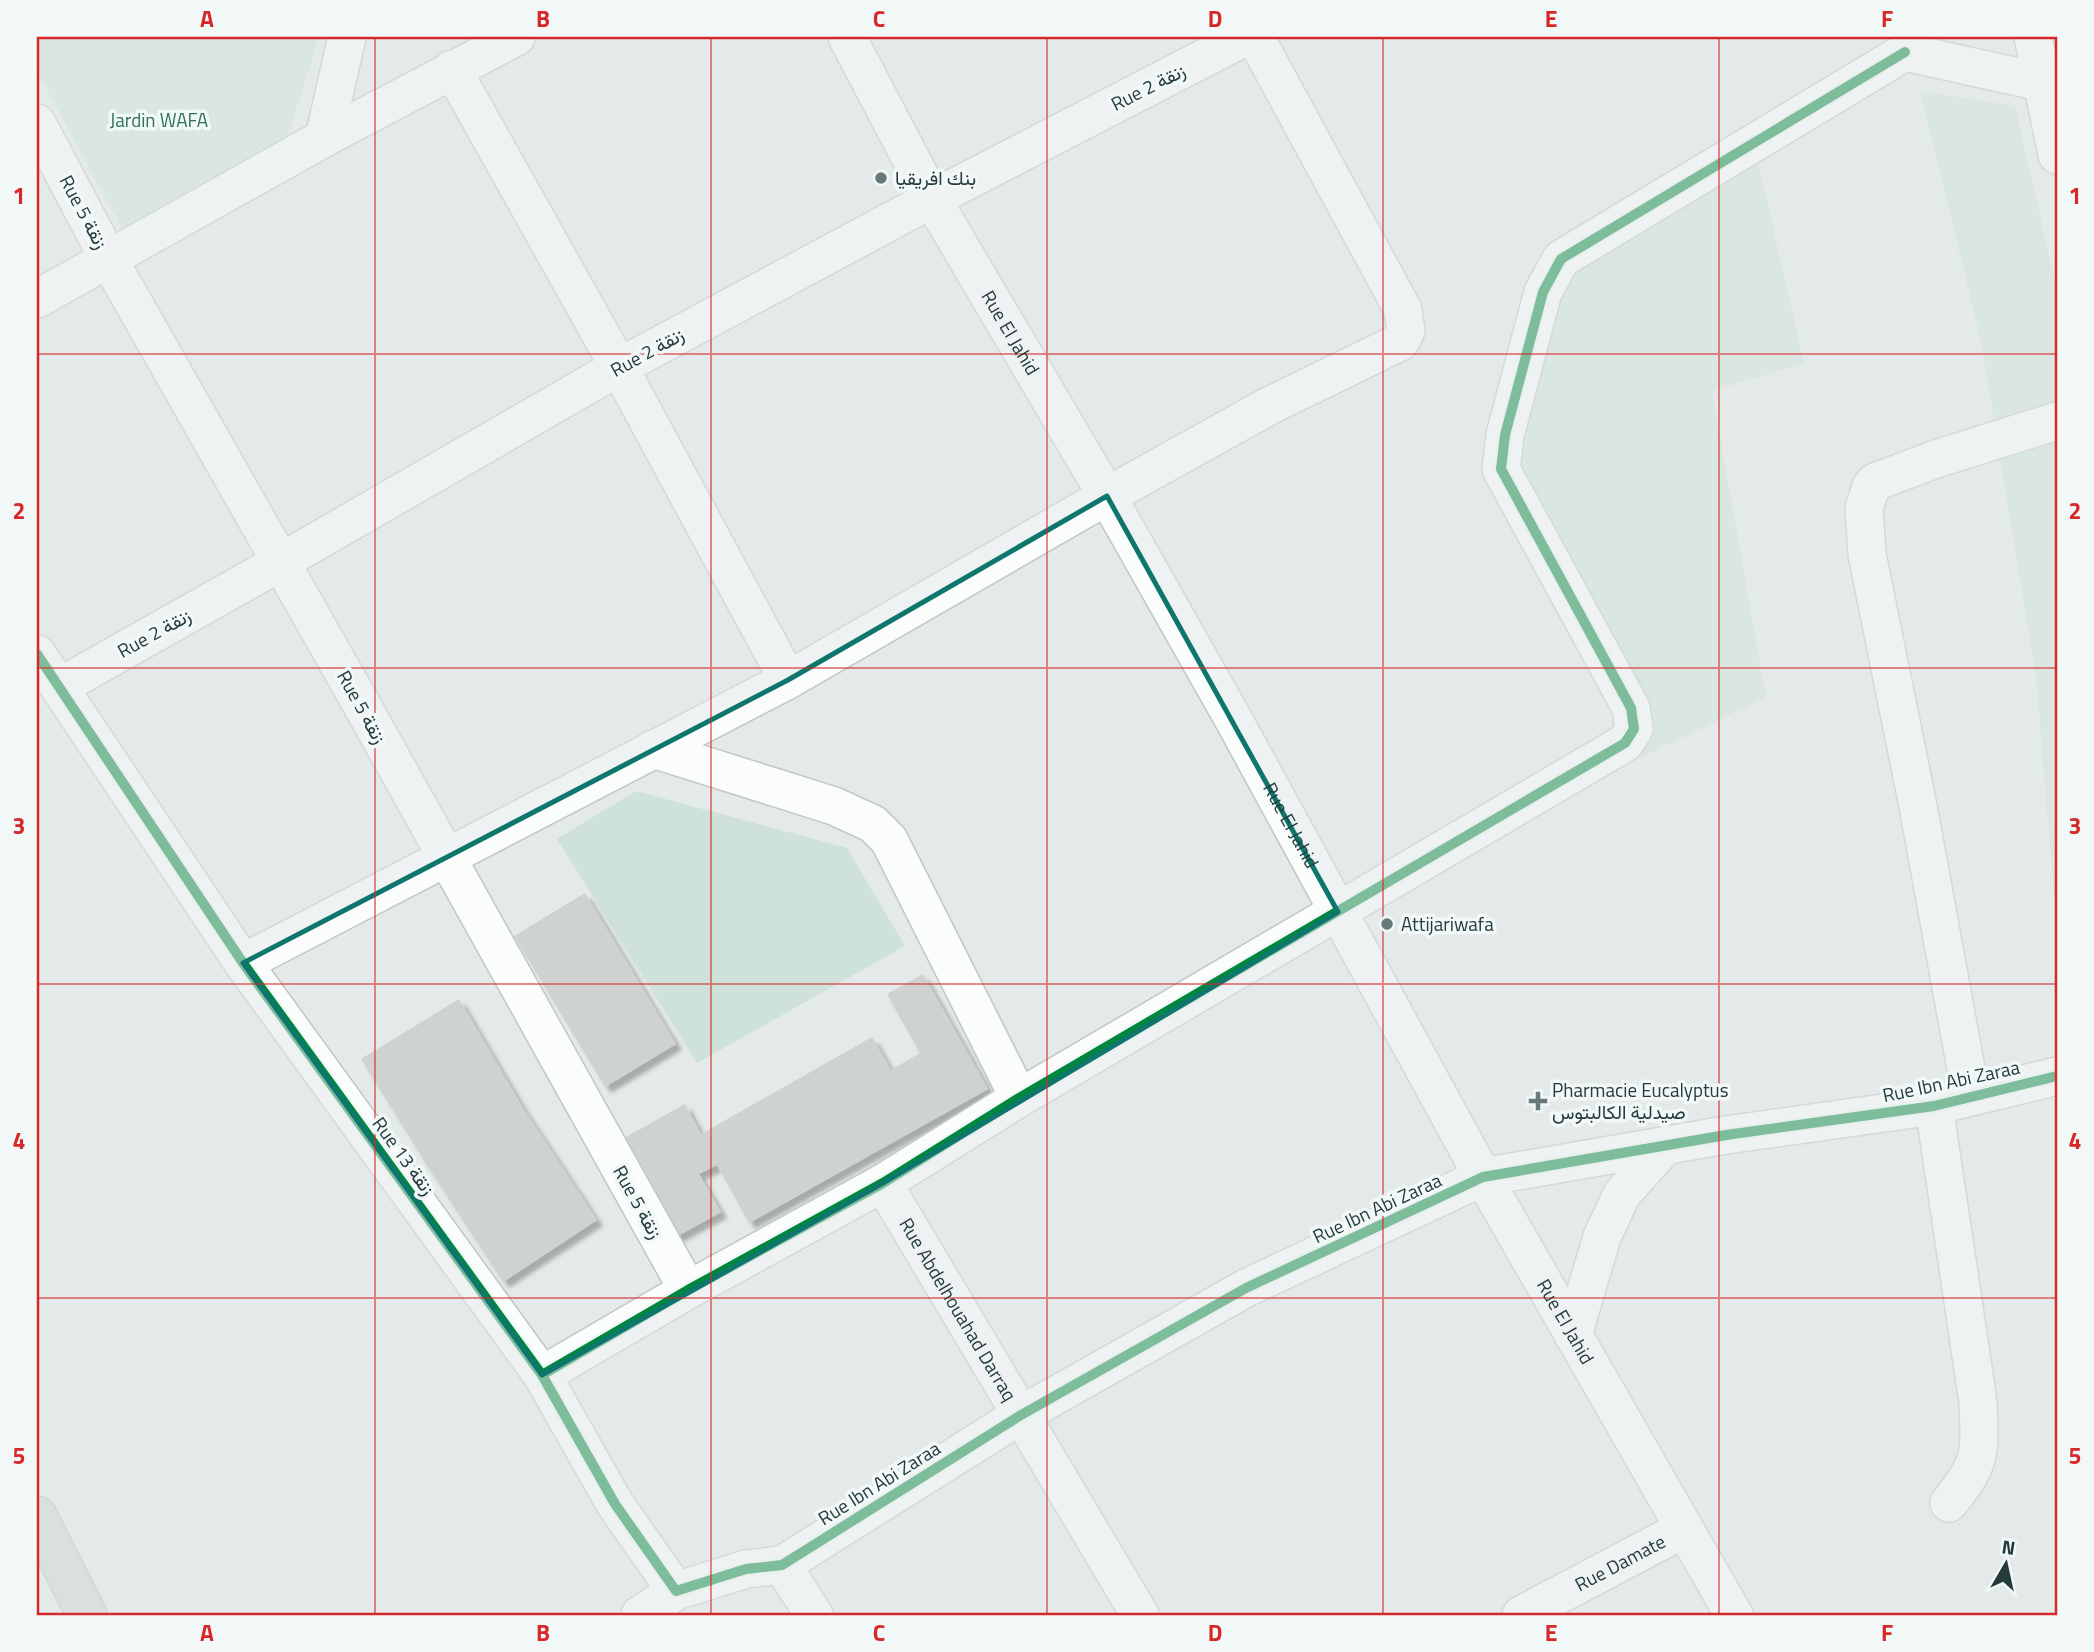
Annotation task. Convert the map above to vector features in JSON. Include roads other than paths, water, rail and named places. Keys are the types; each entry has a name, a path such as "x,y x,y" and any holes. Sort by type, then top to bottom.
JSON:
{"main road":[{"path":"37,1516 87,1615"}],"street":[{"path":"324,138 346,37"},
{"path":"37,299 324,138 516,37"},
{"name":"Rue El Jahid","path":"847,37 932,199 1107,496 1236,724 1483,1177 1734,1615"},
{"name":"Rue 2 زنقة","path":"59,687 619,367 932,199 1245,37"},
{"path":"243,963 788,680 1269,406 1400,342 1406,331 1403,310 1255,37"},
{"path":"2033,37 2057,155"},
{"path":"542,1375 688,1290 883,1183 1019,1098 1625,743 1634,729 1631,708 1501,469 1504,435 1543,292 1561,259 1911,44 2041,82"},
{"path":"452,69 619,367 788,680"},
{"name":"Rue 5 زنقة","path":"37,123 108,258 359,700 688,1290"},
{"path":"1971,1096 1919,806 1867,554 1864,508 1875,482 1936,459 2057,421"},
{"name":"Rue 13 زنقة","path":"37,654 243,963 542,1375 615,1504 676,1591"},
{"path":"653,750 834,806 873,824 889,840 1019,1098"},
{"name":"Rue Ibn Abi Zaraa","path":"782,1565 1021,1415 1246,1288 1483,1177 1665,1146 1934,1106 2057,1076"},
{"path":"1934,1106 1978,1402 1980,1439 1979,1455 1969,1478 1950,1503"},
{"path":"1573,1335 1602,1237 1622,1194 1665,1146"},
{"name":"Rue Abdelhouahad Darraq","path":"883,1183 1140,1615"},
{"name":"Rue Damate","path":"1521,1615 1684,1529"},
{"path":"640,1615 676,1591 746,1569 782,1565 814,1615"}],"place":[{"name":"بنك افريقيا","path":"881,178"},
{"name":"Attijariwafa","path":"1387,924"},
{"name":"Pharmacie Eucalyptus صيدلية الكالبتوس","path":"1538,1101"}],"park label":[{"name":"Jardin WAFA","path":"159,120"}]}
